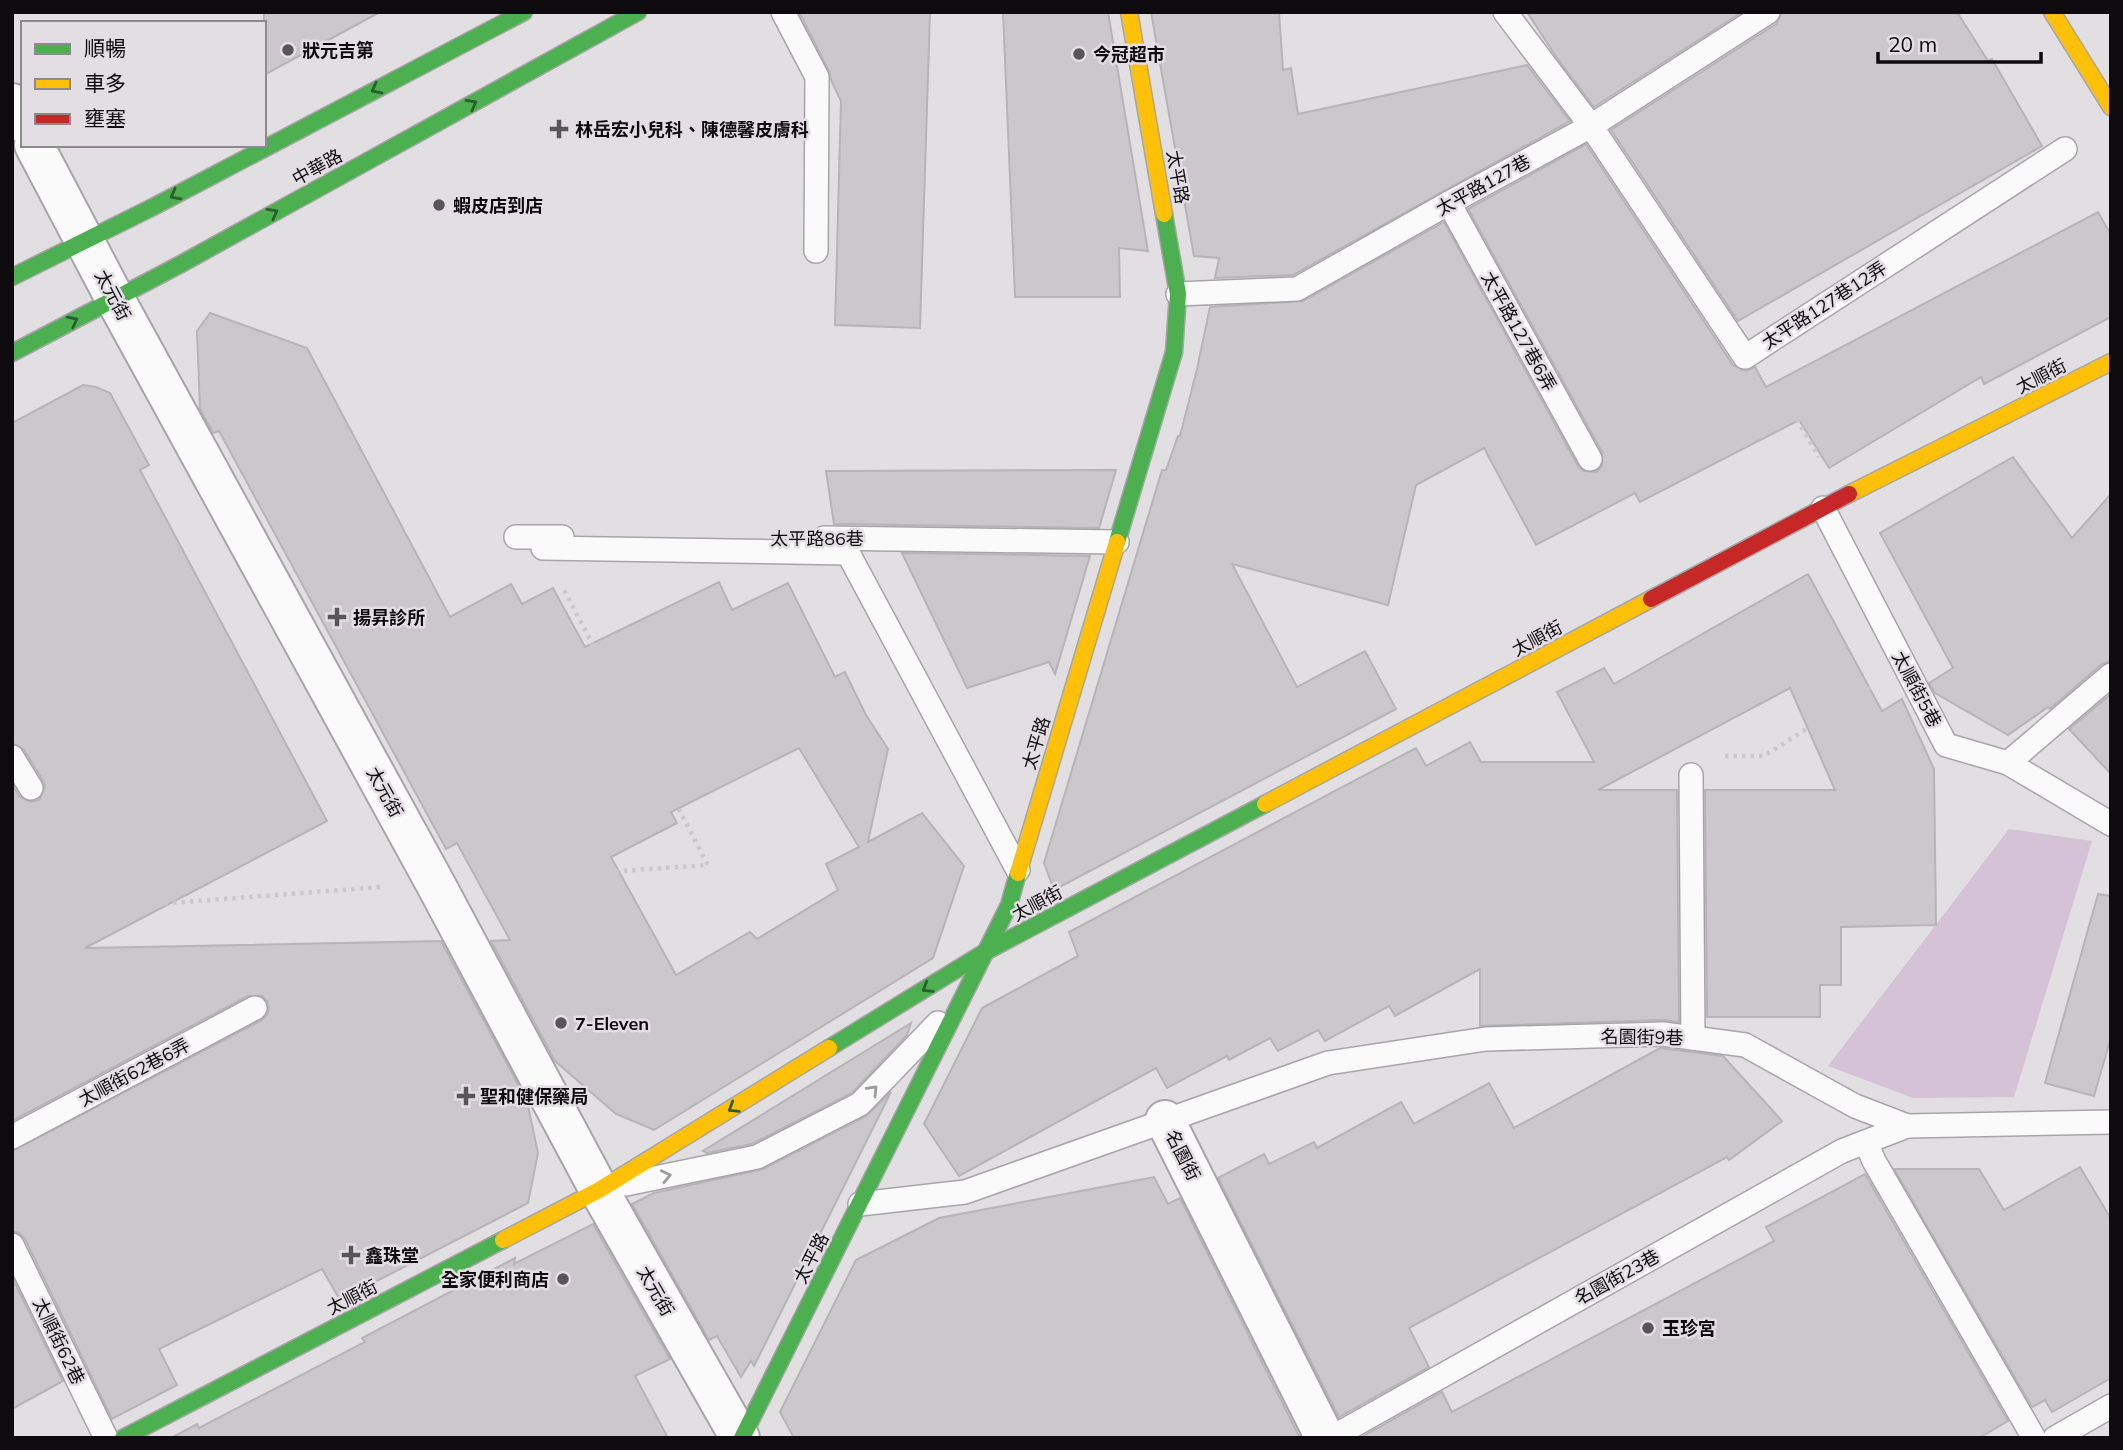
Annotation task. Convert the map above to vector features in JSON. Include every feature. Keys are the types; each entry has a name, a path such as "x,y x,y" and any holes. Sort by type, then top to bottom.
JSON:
{"street":[{"path":"266,147 524,12"},
{"name":"中華路","path":"12,353 638,12"},
{"name":"太平路","path":"741,1438 1009,905 1174,352 1178,293 1129,12"},
{"path":"2052,12 2111,107"},
{"path":"12,103 21,119"},
{"name":"太元街","path":"35,147 599,1190 741,1438"},
{"path":"12,277 265,147"},
{"name":"太順街","path":"123,1438 599,1190 985,953 1833,502 2111,362"},
{"name":"名園街","path":"1165,1120 1325,1438"}],"lane":[{"path":"783,12 817,78 816,251"},
{"path":"1505,12 1591,126"},
{"name":"太平路127巷","path":"1178,293 1297,289 1591,126 1768,12"},
{"name":"太平路127巷12弄","path":"1591,126 1745,356 2066,149"},
{"name":"太平路127巷6弄","path":"1449,203 1590,459"},
{"name":"太順街5巷","path":"1833,502 1905,666 1947,744 2008,763 2111,824"},
{"name":"太平路86巷","path":"516,537 1117,542"},
{"name":"太平路86巷","path":"543,548 848,553 1018,870"},
{"path":"2008,763 2111,675"},
{"path":"12,757 31,788"},
{"path":"1691,775 1693,1038"},
{"path":"599,1190 757,1157 860,1104 963,998"},
{"name":"太順街62巷6弄","path":"12,1137 256,1008"},
{"name":"名園街9巷","path":"1165,1120 1328,1063 1486,1039 1663,1034 1745,1045 1855,1106 1907,1126 2111,1122"},
{"name":"名園街","path":"860,1204 965,1192 1165,1120"},
{"name":"名園街23巷","path":"1331,1438 1842,1150 1907,1126"},
{"path":"1866,1142 1874,1161 2034,1438"},
{"name":"太順街62巷","path":"12,1245 106,1438"},
{"path":"2055,1438 2111,1406"}],"path":[{"path":"1755,349 1833,502"},
{"path":"12,915 708,865 543,548"},
{"path":"1691,775 1691,756 1764,756 1905,666"},
{"path":"1083,1382 1112,1438"}],"shaded area":[{"path":"2009,829 2092,841 2014,1097 1913,1098 1828,1066"}],"building":[{"path":"264,12 380,12 266,74"},
{"path":"799,12 930,12 920,328 835,325 841,101"},
{"path":"1003,12 1108,12 1148,251 1119,248 1120,297 1015,297"},
{"path":"1151,12 1279,12 1283,70 1291,68 1298,114 1527,65 1570,121 1293,275 1215,278 1219,258 1194,256"},
{"path":"1527,12 1742,12 1594,107"},
{"path":"1782,12 1957,12 1988,61 1992,59 2042,146 1738,321 1611,130 1776,24"},
{"path":"1586,144 1733,365 1745,371 1755,367 1766,387 2098,212 2111,235 2111,317 1984,384 1981,377 1829,468 1799,420 1640,502 1635,493 1536,545 1484,448 1416,485 1388,605 1232,564 1297,687 1365,651 1396,709 1054,890 1044,863 1162,470 1166,470 1180,436 1210,307 1303,301 1444,222 1578,466 1583,471 1596,472 1602,466 1602,452 1468,209"},
{"path":"210,313 307,348 450,617 511,584 522,604 553,588 585,647 719,582 732,610 788,583 835,677 845,672 866,715 888,749 868,842 922,813 964,866 933,958 654,1130 616,1114 555,1061 491,941 510,940 457,843 446,849 219,431 213,433 200,409 197,331","holes":["799,748 859,847 826,864 838,890 757,939 750,932 676,975 611,857 677,823 671,812"]},
{"path":"83,385 110,393 149,465 140,470 327,821 85,948 441,941 527,1101 538,1153 528,1203 340,1300 322,1269 159,1349 177,1385 112,1419 25,1239 12,1231 12,1151 262,1020 269,1008 262,996 248,996 12,1121 12,784 19,796 31,802 39,800 45,788 24,750 12,743 12,423"},
{"path":"2013,457 2072,538 2111,494 2111,661 2102,664 2050,709 2048,707 2008,735 1935,693 1929,683 1953,668 1880,533"},
{"path":"1116,470 1099,528 834,524 826,471"},
{"path":"902,553 1090,556 1055,674 1049,662 967,688"},
{"path":"1808,574 1882,711 1902,699 1934,769 1936,925 1841,927 1841,985 1820,985 1820,1017 1707,1017 1705,790 1835,790 1790,688 1598,790 1677,790 1679,1022 1663,1020 1480,1026 1480,969 1395,1016 1389,1006 1325,1041 1318,1030 1278,1051 1270,1038 1229,1060 1227,1056 1167,1088 1156,1068 959,1176 924,1124 982,1008 1078,956 1069,932 1416,748 1426,766 1470,742 1481,762 1594,762 1557,692 1604,668 1614,684"},
{"path":"2111,694 2111,774 2069,729"},
{"path":"2098,894 2111,896 2111,1037 2094,1096 2045,1083"},
{"path":"911,1023 907,1035 852,1093 752,1144 707,1153 703,1151"},
{"path":"1660,1048 1723,1056 1782,1121 1729,1160 1727,1157 1409,1328 1429,1367 1339,1417 1218,1178 1264,1154 1269,1164 1314,1142 1317,1148 1401,1102 1414,1124 1489,1083 1514,1128"},
{"path":"891,1092 754,1366 751,1361 741,1377 717,1336 709,1340 632,1204 654,1193 763,1169 866,1116"},
{"path":"2080,1167 2111,1219 2111,1378 2052,1412 2045,1400 2032,1407 1894,1169 1979,1169 2004,1210"},
{"path":"1865,1174 2008,1421 1979,1438 1360,1438 1442,1392 1452,1412 1774,1241 1766,1227"},
{"path":"1154,1177 1168,1204 1180,1198 1300,1438 794,1438 780,1412 856,1260 939,1218"},
{"path":"593,1224 670,1359 635,1376 668,1438 171,1438 197,1424 199,1428 365,1342 362,1338 515,1258 514,1264"},
{"path":"12,1277 63,1381 12,1409"}],"traffic: fast":[{"path":"12,277 153,207 524,12"},
{"path":"12,353 181,264 638,12"},
{"path":"1117,542 1174,352 1178,294 1164,214"},
{"path":"829,1048 985,952 1265,804"},
{"path":"742,1438 1009,905 1018,873"},
{"path":"123,1438 503,1240"}],"traffic: slow":[{"path":"1129,12 1164,214"},
{"path":"2052,12 2111,107"},
{"path":"1849,494 2111,362"},
{"path":"1018,873 1117,542"},
{"path":"1265,804 1651,599"},
{"path":"503,1240 599,1190 829,1048"}],"traffic: jam":[{"path":"1651,599 1849,494"}],"place":[{"name":"狀元吉第","path":"288,50"},
{"name":"今冠超市","path":"1079,54"},
{"name":"林岳宏小兒科、陳德馨皮膚科","path":"559,129"},
{"name":"蝦皮店到店","path":"439,205"},
{"name":"揚昇診所","path":"337,617"},
{"name":"7-Eleven","path":"561,1023"},
{"name":"聖和健保藥局","path":"466,1096"},
{"name":"鑫珠堂","path":"351,1255"},
{"name":"全家便利商店","path":"563,1279"},
{"name":"玉珍宮","path":"1648,1328"}]}
